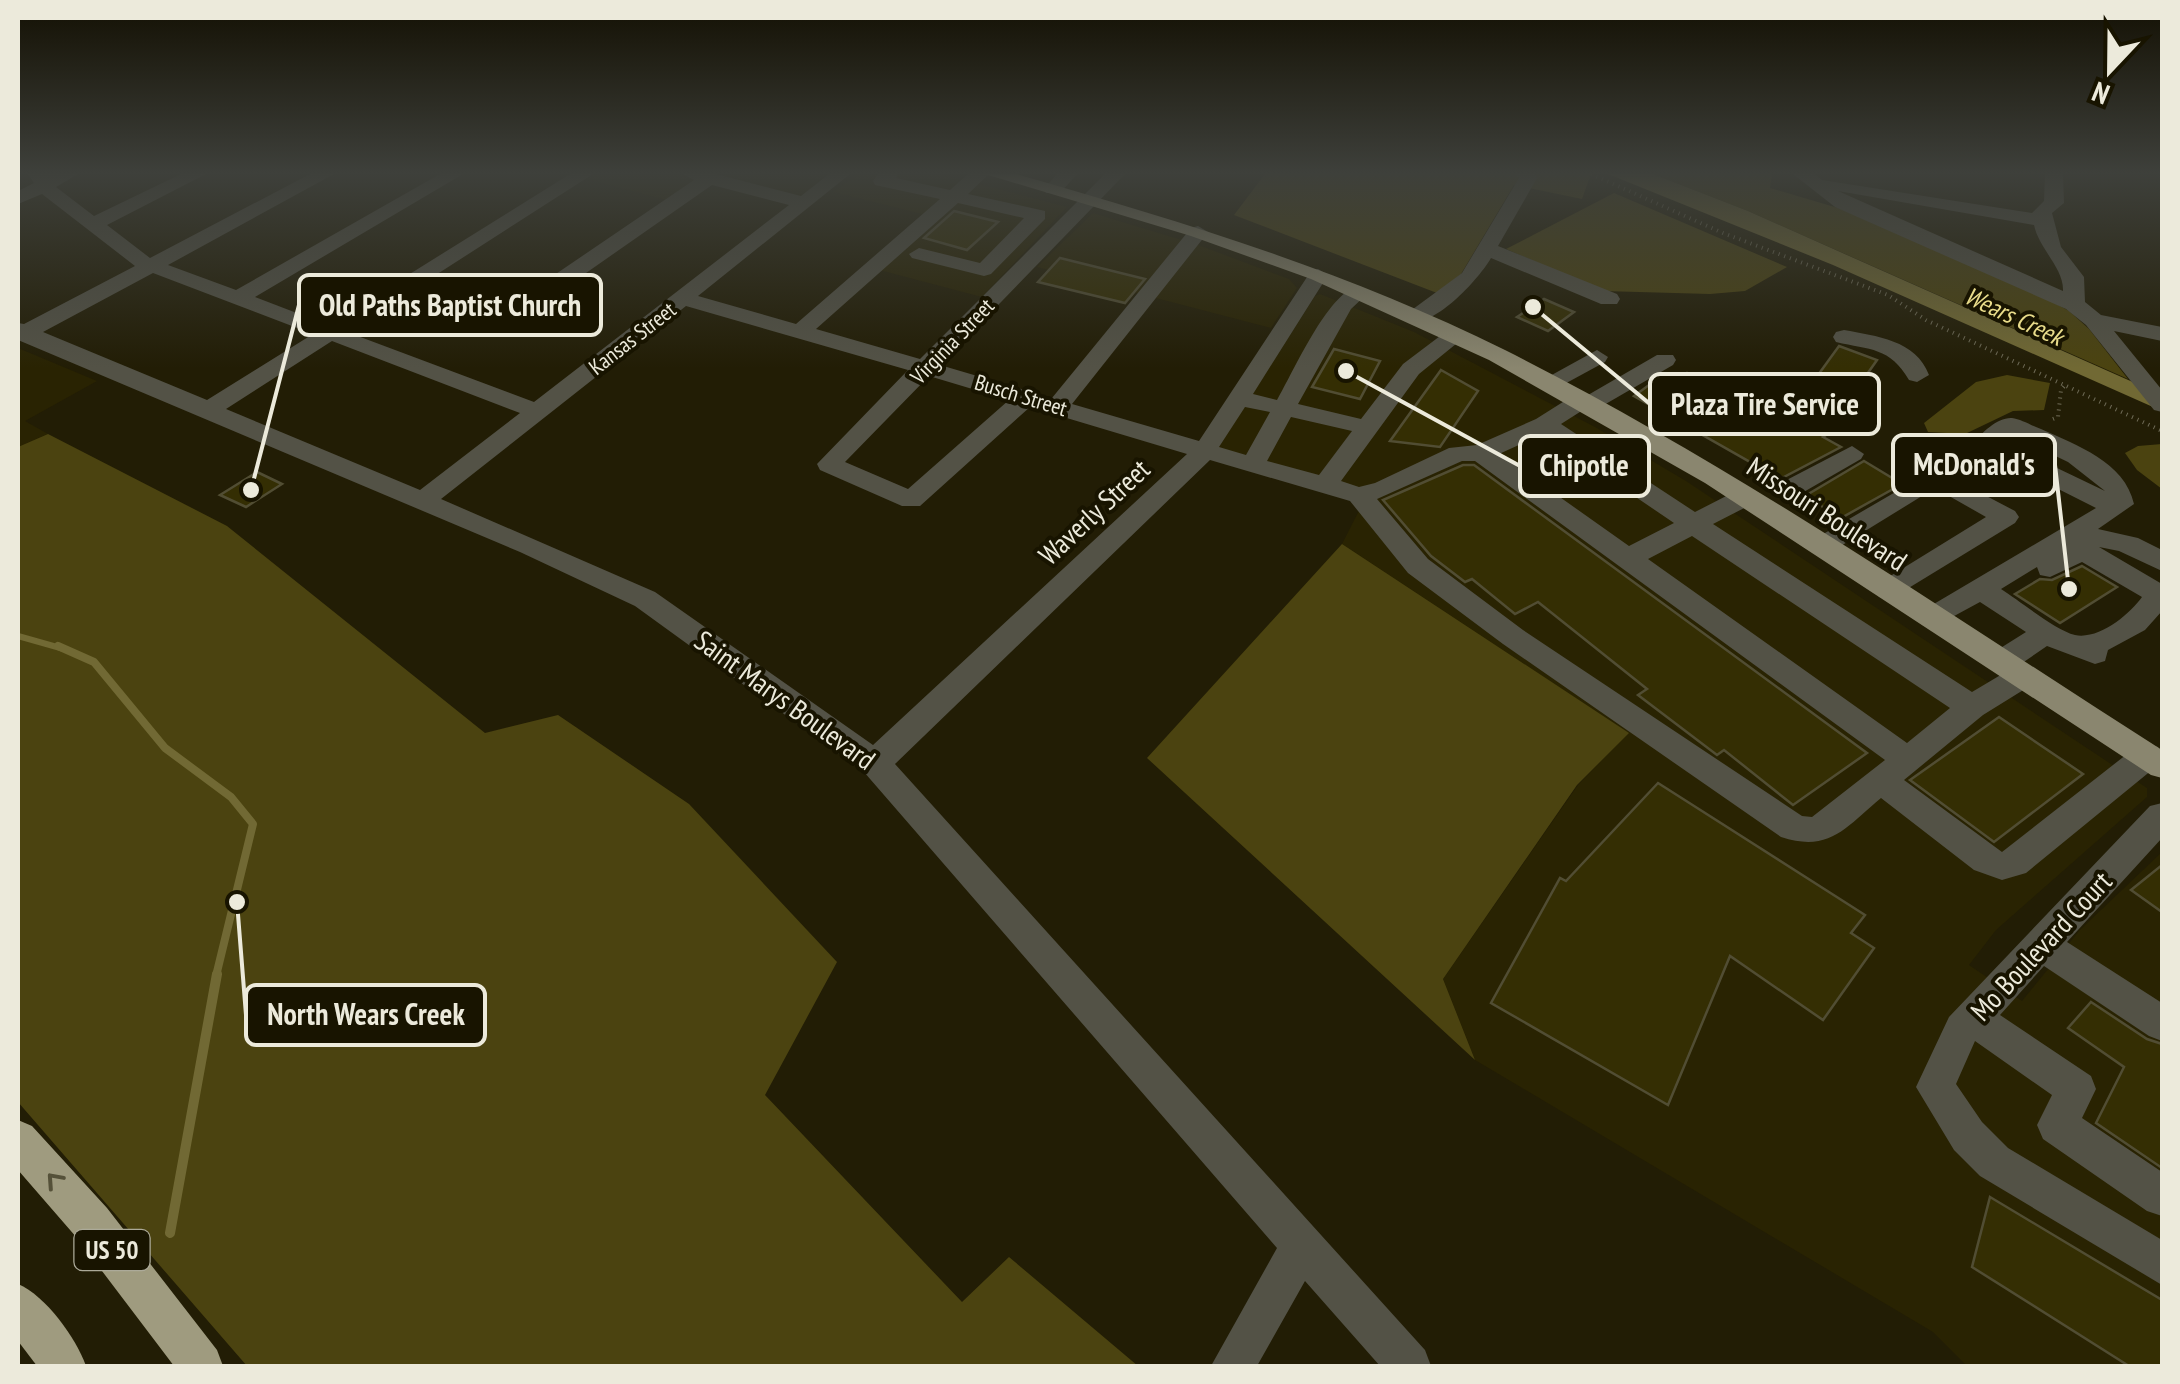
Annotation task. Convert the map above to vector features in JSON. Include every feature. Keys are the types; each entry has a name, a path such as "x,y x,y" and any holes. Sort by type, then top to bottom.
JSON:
{"highway":[{"name":"US 50","path":"18,1140 92,1223 200,1366"},
{"path":"18,1306 64,1366"}],"main road":[{"name":"Missouri Boulevard","path":"1216,239 1318,275 1417,317 1551,382 1745,497 2155,761"}],"street":[{"path":"110,239 151,266 537,411"},
{"path":"20,332 203,239"},
{"path":"238,298 341,239"},
{"path":"206,410 481,239"},
{"path":"504,319 614,239"},
{"name":"Kansas Street","path":"422,501 759,239"},
{"path":"801,331 893,239"},
{"path":"984,270 1015,239"},
{"name":"Virginia Street","path":"1027,398 911,500 829,464 1052,239"},
{"path":"1057,407 1193,239"},
{"path":"1417,317 1462,286 1493,239"},
{"path":"1926,239 2074,304 2094,320 2162,405"},
{"path":"2051,239 2055,256 2074,277 2074,304"},
{"path":"1487,249 1609,299"},
{"path":"919,254 1014,278"},
{"name":"Waverly Street","path":"875,764 1204,452 1318,275"},
{"path":"1252,466 1342,306 1358,292"},
{"name":"Busch Street","path":"682,298 927,366 1204,452 1359,495"},
{"path":"2094,320 2162,334"},
{"name":"Saint Marys Boulevard","path":"20,332 422,501 645,600 875,764 1410,1366"},
{"path":"1324,486 1411,369 1456,335"},
{"path":"1844,336 1894,350 1912,362 1918,375"},
{"path":"1551,382 1597,357"},
{"path":"1666,360 1481,453 1458,453 1382,490 1359,495 1418,566 1513,637 1794,827 1820,829 1972,707 2048,632"},
{"path":"1239,398 1365,428"},
{"path":"1545,424 1972,707"},
{"path":"1932,618 1985,586 2026,581 2121,504 2122,496 2110,478 2010,425"},
{"path":"1481,453 1908,760"},
{"path":"1786,491 1852,454"},
{"path":"1822,546 1935,478 2006,517 1890,590"},
{"path":"1628,558 1745,497"},
{"path":"2069,546 2084,536 2105,538 2143,550 2162,562"},
{"path":"1985,586 2048,632 2075,646 2114,654 2160,608 2124,572 2069,546"},
{"path":"1881,780 1986,860 2002,866 2014,864 2155,761"},
{"name":"Mo Boulevard Court","path":"2162,816 1962,1029 1936,1087 1968,1136 1994,1162 2162,1264"},
{"path":"2042,944 2162,1024"},
{"path":"1973,1018 2077,1089 2057,1125 2162,1196"},
{"path":"1233,1366 1302,1246"}],"path":[{"path":"1738,239 1888,295 1926,320 2162,431"},
{"path":"2010,425 2021,417 2056,419 2061,390 2066,384"}],"shaded area":[{"path":"900,239 1037,239 982,297 868,267"},
{"path":"1066,239 1177,239 1289,279 1297,288 1271,328 1037,267"},
{"path":"1295,239 1482,239 1461,274 1437,293"},
{"path":"1526,239 1721,239 1787,267 1745,291 1603,291 1506,249"},
{"path":"1768,239 1810,239 2162,395 2162,411"},
{"path":"1810,239 1912,239 2017,282 2069,311 2089,329 2128,379"},
{"path":"1320,294 1414,332 1595,427 1686,481 2147,788 2147,797 1996,930 1969,965 2022,1001 2080,930 2162,852 2162,1366 1967,1366 1933,1332 1475,1060 1443,979 1578,785 1628,733 1342,544 1368,493 1218,448 1315,296"},
{"path":"18,348 97,381 25,421 48,434 18,447"},
{"path":"2007,375 2050,383 2044,410 2013,411 1965,434 1928,432 1924,423 1976,382"},
{"path":"48,434 227,526 485,733 558,715 689,804 837,962 765,1095 962,1302 1009,1257 1138,1366 247,1366 18,1102 18,447"},
{"path":"2162,444 2162,489 2137,470 2125,453 2138,446"},
{"path":"1342,544 1629,733 1577,785 1443,979 1475,1060 1147,758"}],"building":[{"path":"926,239 980,239 967,250"},
{"path":"1060,258 1145,279 1125,303 1038,282"},
{"path":"1544,299 1574,312 1548,331 1517,317"},
{"path":"1839,346 1877,360 1846,404 1861,411 1823,437 1841,447 1780,479 1634,396 1660,377 1669,382 1687,373 1714,387 1703,393 1771,430 1784,422"},
{"path":"1334,349 1380,361 1360,399 1312,387"},
{"path":"1441,370 1478,391 1440,447 1390,441"},
{"path":"1864,461 1902,484 1841,518 1805,496"},
{"path":"1463,465 1474,465 1867,753 1793,805 1724,750 1717,755 1638,695 1647,689 1538,602 1515,614 1472,579 1465,582 1431,556 1383,500"},
{"path":"257,472 282,484 246,507 220,495"},
{"path":"2082,566 2117,587 2060,623 2015,594 2040,579 2052,580"},
{"path":"1999,717 2083,774 1994,842 1910,780"},
{"path":"1658,783 1865,915 1851,933 1874,948 1823,1020 1730,956 1668,1105 1491,1003 1560,878 1566,881"},
{"path":"2162,865 2162,912 2131,890"},
{"path":"2091,1002 2147,1039 2162,1044 2162,1168 2096,1123 2124,1067 2068,1028"},
{"path":"1990,1197 2162,1300 2162,1366 2129,1366 1972,1267"}],"waterway":[{"path":"18,636 64,649"},
{"path":"58,646 94,662 165,748 231,797 253,824 216,976"},
{"path":"170,1233 217,974"}],"place":[{"name":"Plaza Tire Service","path":"1533,307"},
{"name":"Chipotle","path":"1346,371"},
{"name":"Old Paths Baptist Church","path":"251,490"},
{"name":"McDonald's","path":"2069,589"},
{"name":"North Wears Creek","path":"237,902"}],"water label":[{"name":"Wears Creek","path":"2014,316"}]}
